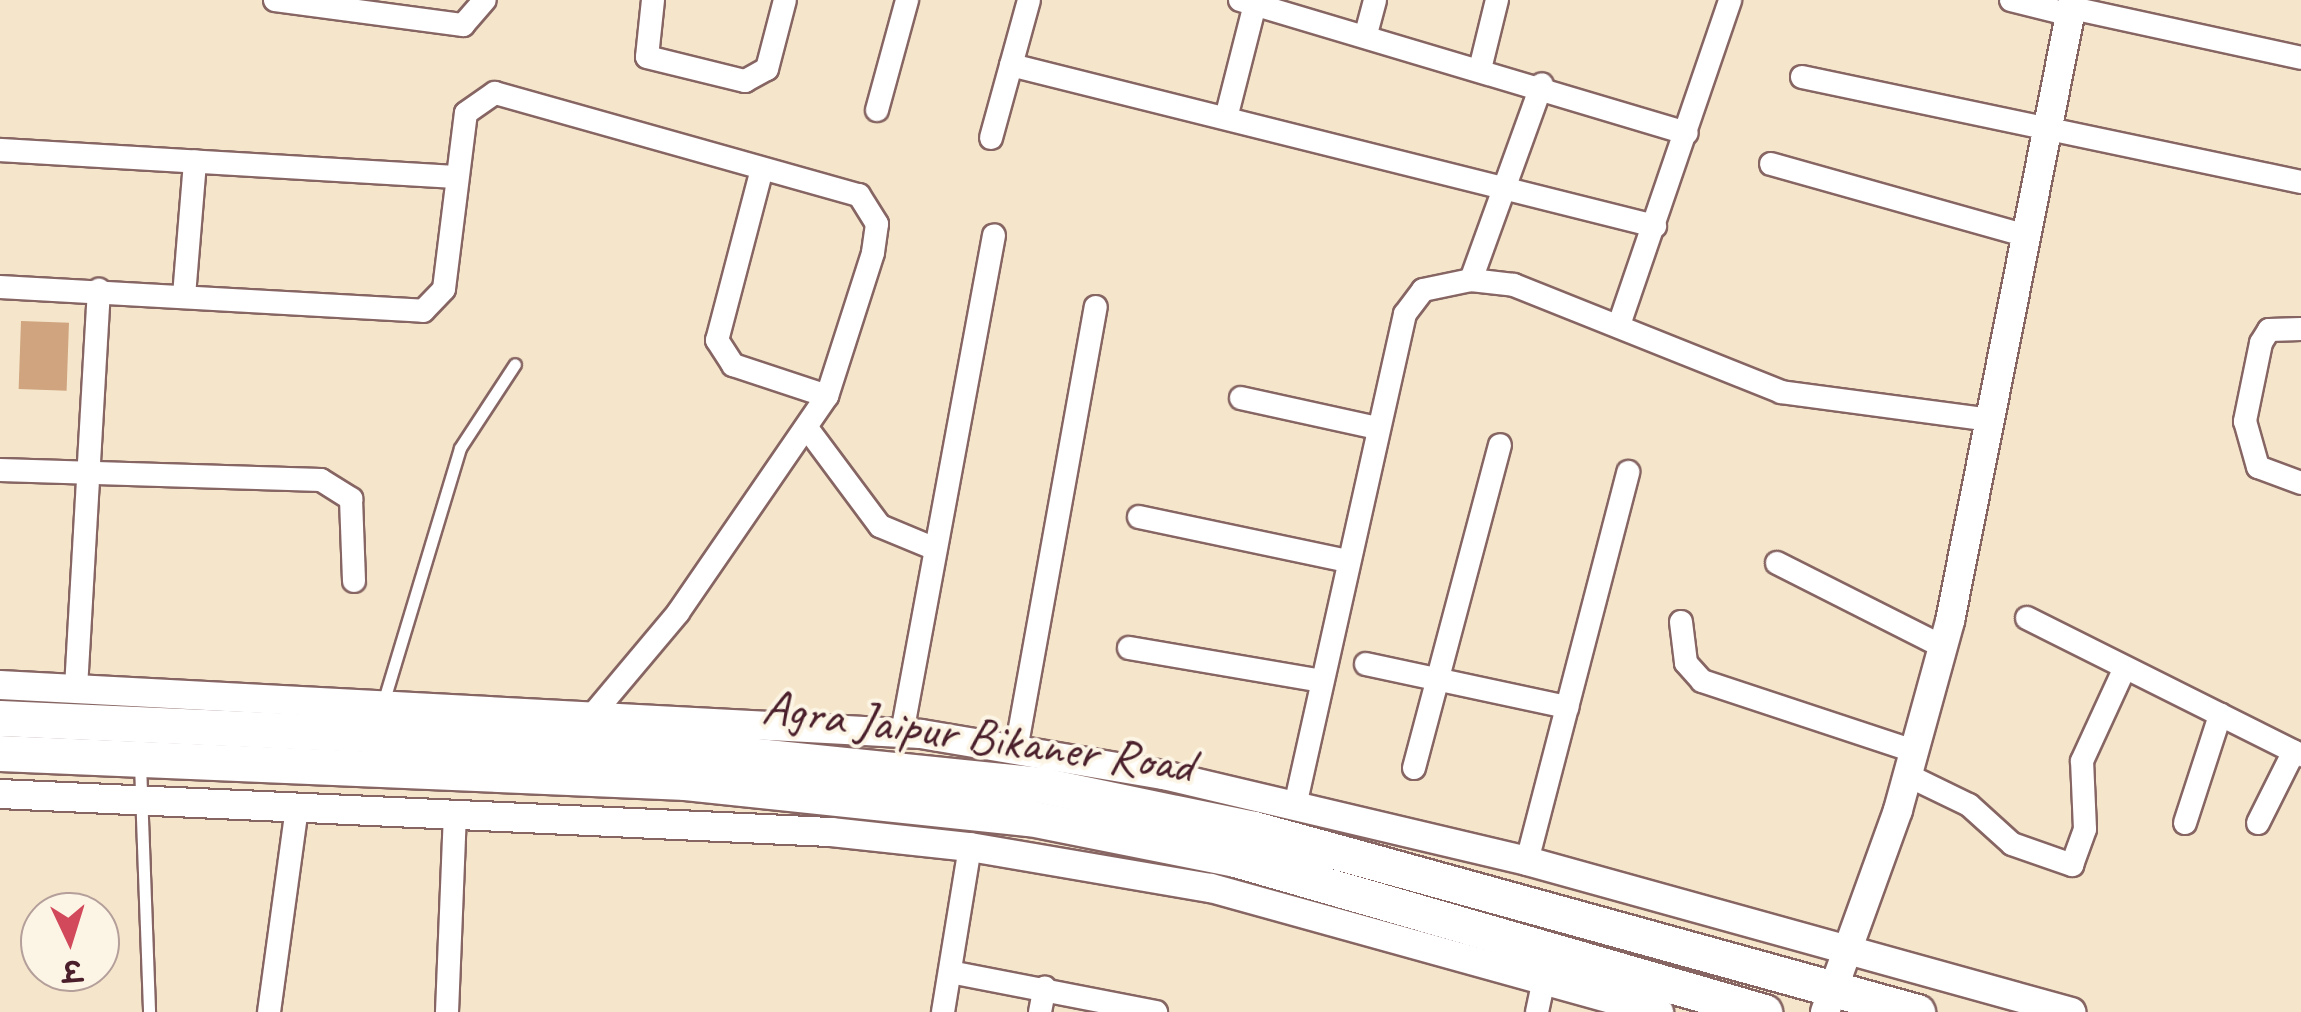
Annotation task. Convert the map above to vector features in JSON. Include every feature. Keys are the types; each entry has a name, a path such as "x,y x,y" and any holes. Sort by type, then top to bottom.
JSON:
{"highway":[{"name":"Agra Jaipur Bikaner Road","path":"0,718 678,748 1041,785 1254,829 1828,1001 1916,1012"},
{"name":"Agra Jaipur Bikaner Road","path":"0,753 685,782 1030,818 1235,859 1639,996 1764,1012"}],"street":[{"path":"274,0 462,25 486,0"},
{"path":"653,0 647,58 745,81 767,69 785,0"},
{"path":"877,110 906,0"},
{"path":"991,138 1029,0"},
{"path":"1366,34 1375,0"},
{"path":"1481,65 1497,0"},
{"path":"1620,322 1730,0"},
{"path":"2011,0 2072,7 2301,58"},
{"path":"1226,118 1251,1 1481,65 1686,133"},
{"path":"1828,1001 1910,763 1946,634 2072,7"},
{"path":"1011,66 1655,226"},
{"path":"1802,77 2301,182"},
{"path":"1471,280 1501,188 1542,84"},
{"path":"0,287 423,311 444,290 466,113 495,93 859,195 873,208 873,252 827,396 678,613 594,713"},
{"path":"0,150 457,177"},
{"path":"184,296 195,161"},
{"path":"1771,164 2028,236"},
{"path":"762,169 717,340 733,366 827,396"},
{"path":"902,732 932,548 994,236"},
{"path":"1295,806 1405,314 1423,290 1471,280 1620,322 1782,392 1992,420"},
{"path":"76,688 99,290"},
{"path":"1016,750 1096,306"},
{"path":"2301,328 2269,330 2261,344 2246,421 2258,467 2301,483"},
{"path":"1241,398 1378,428"},
{"path":"807,428 880,526 932,548"},
{"path":"1414,768 1500,445"},
{"path":"0,470 90,471 341,487 354,516 354,581"},
{"path":"1527,861 1628,472"},
{"path":"1139,517 1347,560"},
{"path":"1777,563 1946,634"},
{"path":"2027,618 2123,672 2298,753 2258,824"},
{"path":"1681,622 1686,664 1702,681 1910,763 2047,863 2072,865 2085,829 2082,761 2123,672"},
{"path":"1130,648 1322,681"},
{"path":"1366,664 1567,707"},
{"path":"0,684 902,732 1016,750 1295,806 1527,861 2072,1012"},
{"path":"2185,824 2220,715"},
{"path":"0,794 455,815 970,846 1212,888 1544,980 1639,996"},
{"path":"269,1012 297,808"},
{"path":"447,1012 455,815"},
{"path":"943,1012 970,846"},
{"path":"950,972 1045,987 1156,1012"},
{"path":"1537,1012 1544,980"},
{"path":"1040,1012 1045,987"}],"lane":[{"path":"383,703 460,448 478,408 514,364"},
{"path":"141,760 139,801 149,1012"}],"building":[{"path":"21,321 69,323 67,391 19,389"}]}
